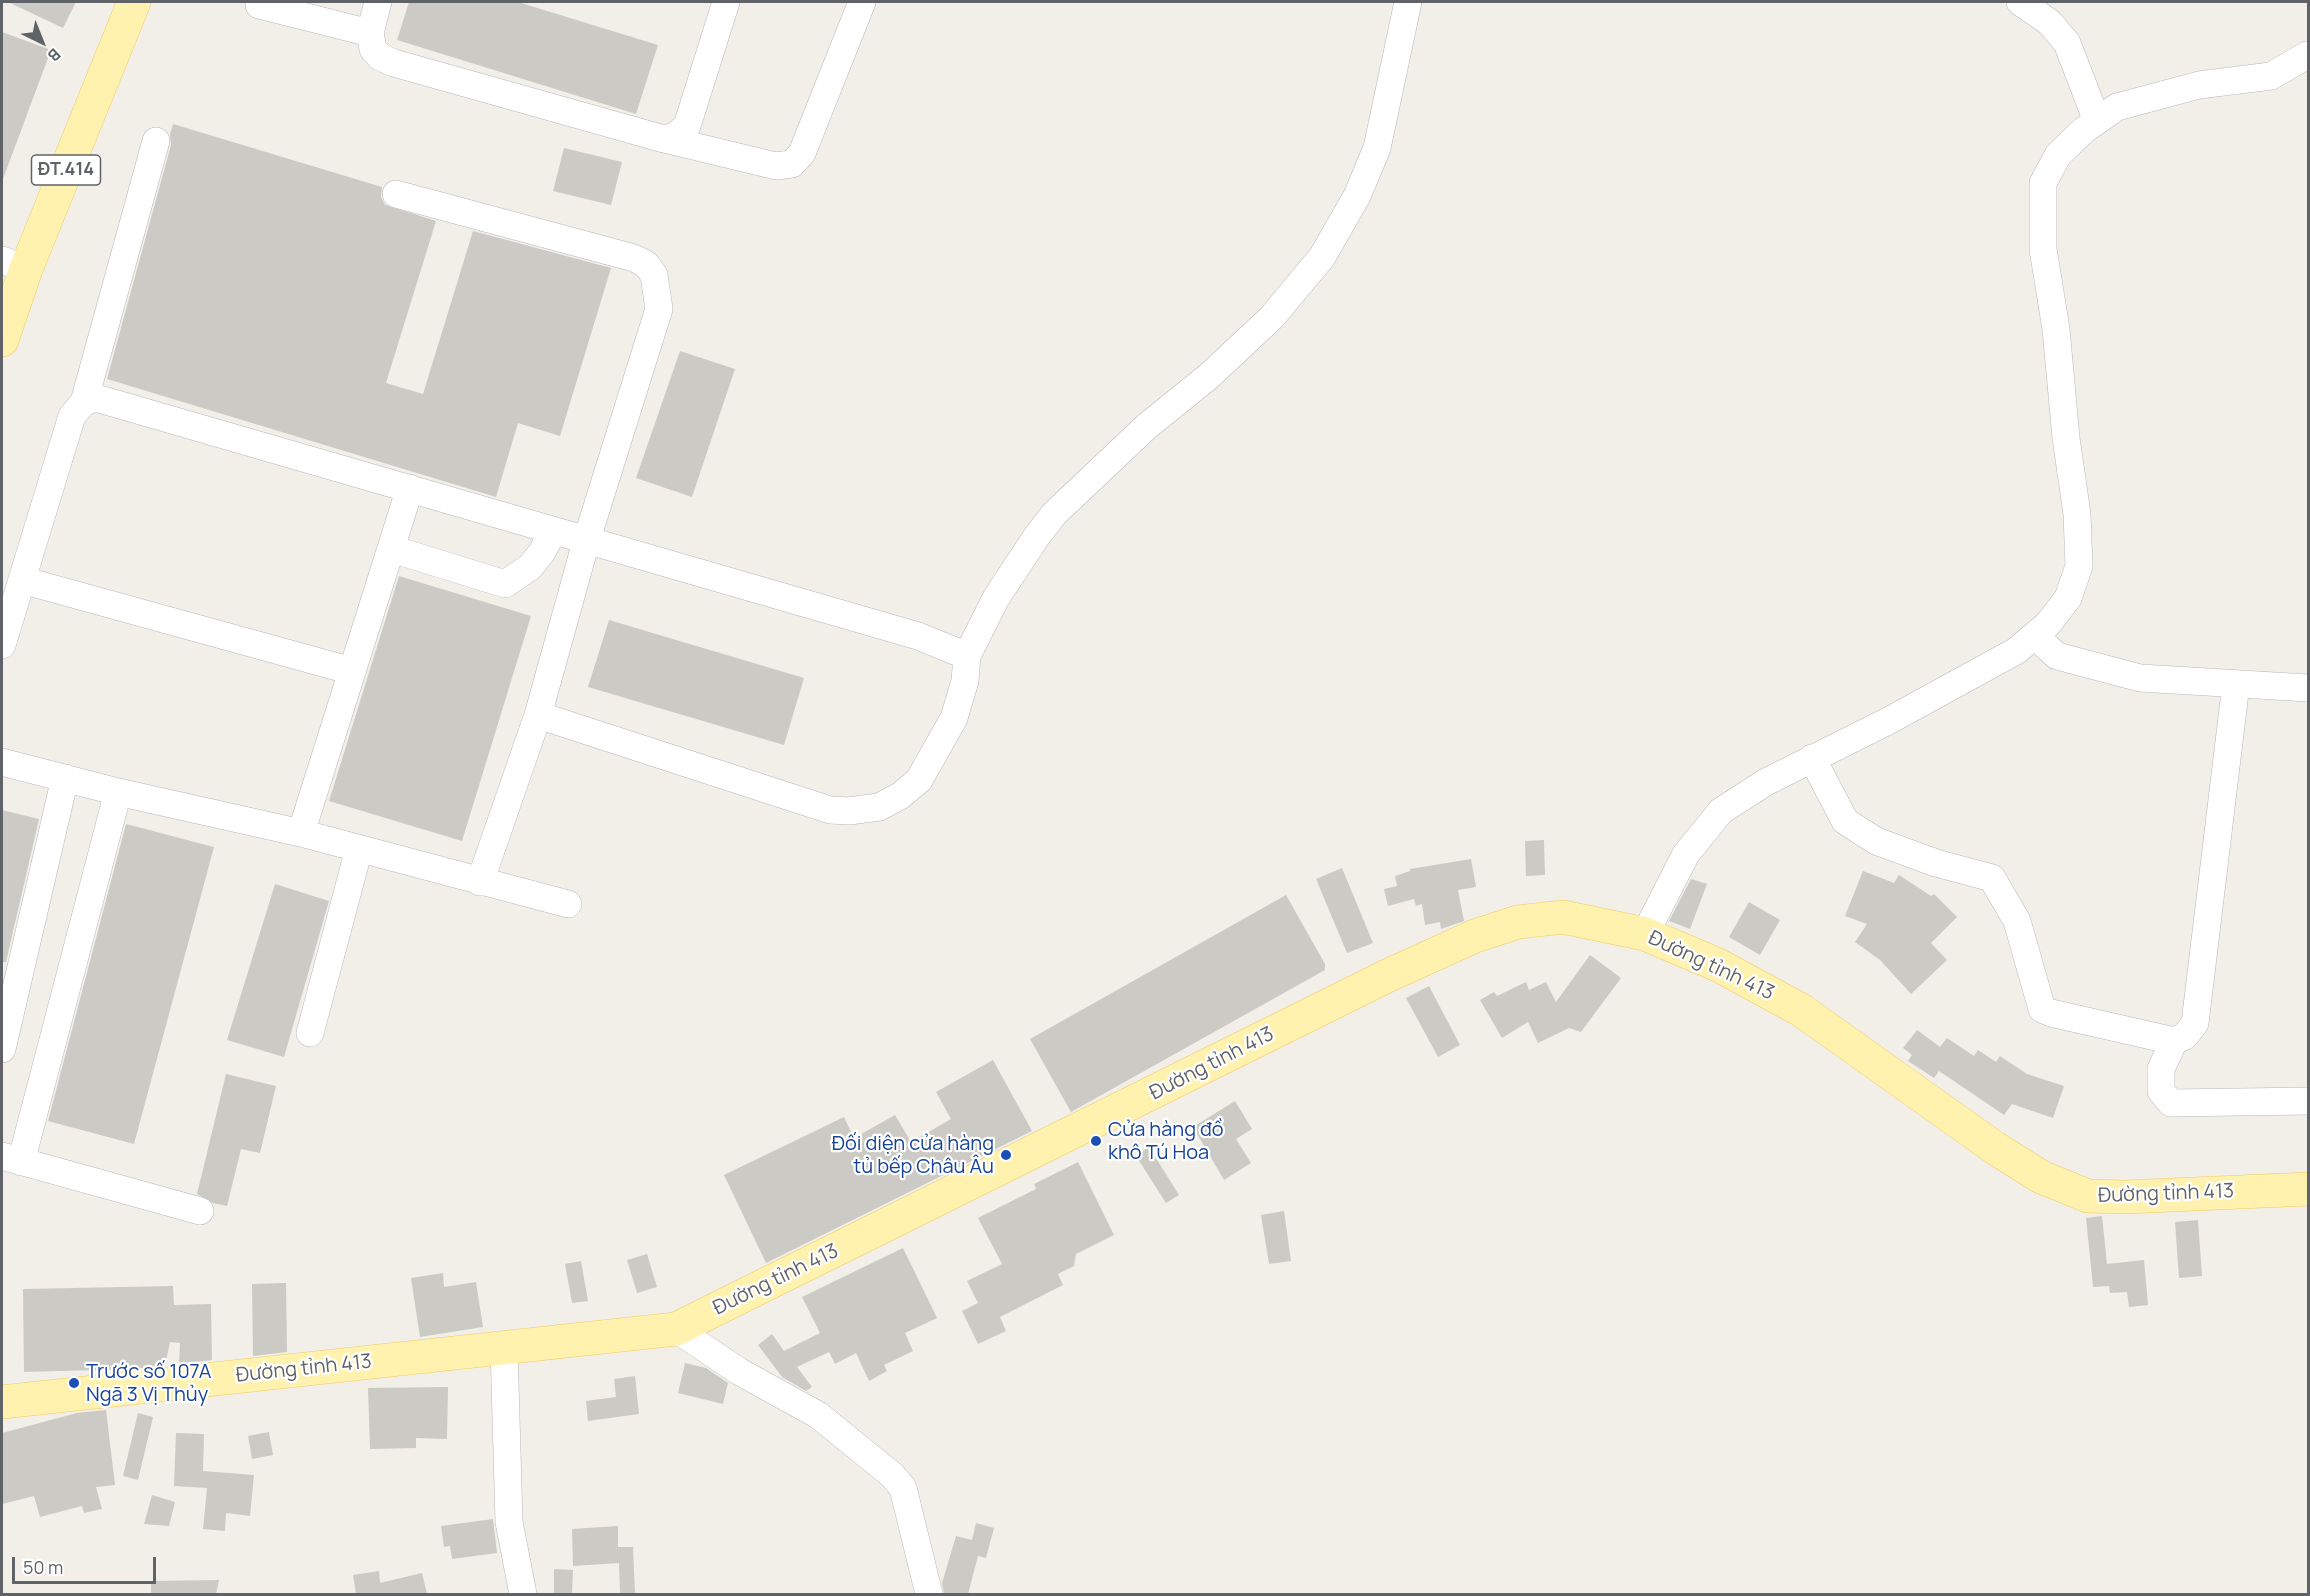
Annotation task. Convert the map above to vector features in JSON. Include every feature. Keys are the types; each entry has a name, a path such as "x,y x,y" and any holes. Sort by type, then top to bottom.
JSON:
{"main road":[{"name":"ĐT.414","path":"2,340 14,264 126,4"},
{"name":"Đường tỉnh 413","path":"2,1402 676,1329 1144,1099 1264,1036 1475,936 1518,922 1563,917 1645,934 1718,965 1802,1010 1995,1148 2041,1177 2088,1196 2127,1197 2308,1189"}],"street":[{"path":"378,2 370,33 373,49 381,57 394,63 664,139 776,166 792,164 802,153 862,2"},
{"path":"538,715 830,810 849,811 879,807 900,796 919,780 954,718 965,681 968,656 996,598 1054,514 1146,427 1209,376 1264,324 1322,257 1357,196 1377,148 1408,2"},
{"path":"2020,2 2049,22 2067,43 2097,121"},
{"path":"664,139 675,136 687,126 721,3"},
{"path":"258,5 370,33"},
{"path":"1645,934 1686,854 1721,811 1766,782 1890,720 2036,637 2068,598 2079,566 2077,514 2066,438 2056,329 2043,249 2043,183 2058,155 2117,107 2199,85 2271,76 2308,55"},
{"path":"2,645 72,416 84,402 156,141"},
{"path":"396,194 634,258 646,264 654,275 659,309 586,542 538,715 480,882"},
{"path":"84,402 96,398 118,402 586,542 918,636 968,656"},
{"path":"301,833 410,488"},
{"path":"392,549 505,584 530,567 542,552 553,531"},
{"path":"22,580 352,671"},
{"path":"2036,637 2057,656 2140,678 2308,688"},
{"path":"1812,758 1845,821 1876,841 1992,878 2017,921 2042,1009 2174,1041 2185,1036 2195,1023 2236,684"},
{"path":"2,762 118,792 301,833 568,904"},
{"path":"2,1049 65,778"},
{"path":"118,792 11,1159 200,1211"},
{"path":"310,1034 359,849"},
{"path":"2174,1041 2161,1069 2161,1091 2172,1103 2308,1101"},
{"path":"676,1329 740,1372 818,1415 892,1475 903,1488 929,1594"},
{"path":"504,1348 508,1504 512,1547 523,1594"}],"building":[{"path":"8,2 76,2 63,28"},
{"path":"409,2 518,2 658,45 636,114 397,40"},
{"path":"2,32 51,50 3,179 2,178"},
{"path":"173,124 382,187 381,197 385,205 436,221 386,383 423,394 473,231 611,268 560,436 518,423 496,497 107,379 171,145 170,134"},
{"path":"564,148 622,162 611,205 553,191"},
{"path":"680,351 735,369 692,497 636,478"},
{"path":"399,576 531,616 462,841 329,801"},
{"path":"609,620 804,678 784,745 588,687"},
{"path":"2,810 39,819 6,962 2,962"},
{"path":"126,824 214,847 134,1144 48,1121"},
{"path":"1544,840 1545,875 1526,876 1525,841"},
{"path":"1471,859 1476,887 1458,890 1464,921 1441,929 1440,922 1425,925 1422,904 1416,906 1414,899 1388,906 1384,889 1397,886 1395,876 1410,871 1410,869"},
{"path":"1342,868 1373,943 1347,953 1316,879"},
{"path":"1863,871 1894,883 1899,875 1931,896 1934,894 1957,917 1931,943 1947,960 1911,994 1880,960 1855,942 1867,924 1845,916"},
{"path":"1691,879 1707,884 1690,929 1669,921"},
{"path":"275,884 329,901 284,1057 227,1040"},
{"path":"1286,895 1325,964 1325,970 1071,1112 1030,1039"},
{"path":"1749,902 1780,920 1760,955 1729,937"},
{"path":"1590,955 1621,978 1581,1032 1569,1028 1538,1043 1528,1022 1502,1038 1480,1000 1494,992 1497,996 1526,982 1529,990 1546,982 1556,1002"},
{"path":"1429,986 1460,1045 1438,1057 1406,998"},
{"path":"1917,1030 1940,1047 1947,1038 1974,1056 1978,1050 1996,1062 2000,1056 2027,1074 2064,1086 2053,1118 2012,1104 2004,1115 1939,1071 1934,1078 1908,1061 1912,1055 1903,1048"},
{"path":"993,1060 1032,1131 766,1263 724,1175 844,1117 854,1138 895,1115 911,1142 951,1119 936,1092"},
{"path":"226,1074 276,1086 260,1153 241,1149 227,1206 213,1203 197,1194"},
{"path":"1235,1101 1252,1129 1236,1139 1251,1163 1224,1180 1193,1127"},
{"path":"1149,1147 1179,1195 1166,1203 1136,1156"},
{"path":"1078,1162 1114,1235 1076,1254 1074,1266 1058,1274 1063,1285 1000,1317 1006,1331 978,1344 962,1311 978,1303 967,1281 1002,1264 978,1218 1036,1189 1034,1184"},
{"path":"1284,1211 1291,1261 1269,1264 1261,1215"},
{"path":"2102,1216 2107,1264 2144,1260 2148,1305 2129,1307 2127,1292 2110,1293 2109,1286 2093,1287 2086,1218"},
{"path":"2198,1220 2202,1276 2179,1278 2175,1222"},
{"path":"903,1248 937,1318 905,1333 913,1351 884,1365 887,1371 869,1381 856,1353 835,1364 829,1352 797,1367 812,1387 806,1391 782,1377 758,1345 772,1334 784,1351 820,1333 802,1297"},
{"path":"647,1254 657,1287 637,1293 627,1260"},
{"path":"581,1261 588,1301 572,1303 565,1264"},
{"path":"443,1273 444,1287 476,1282 483,1327 420,1337 411,1278"},
{"path":"286,1283 287,1352 253,1356 252,1284"},
{"path":"173,1286 174,1305 211,1304 212,1360 179,1364 180,1343 170,1342 165,1366 24,1372 23,1289"},
{"path":"685,1363 706,1368 728,1383 723,1404 678,1393"},
{"path":"635,1376 639,1414 588,1421 586,1401 616,1397 614,1379"},
{"path":"448,1387 447,1439 416,1438 416,1448 370,1449 368,1388"},
{"path":"106,1410 115,1485 96,1487 102,1509 84,1513 82,1506 40,1517 34,1496 2,1504 2,1433 77,1413"},
{"path":"138,1413 153,1417 138,1480 123,1476"},
{"path":"269,1432 273,1455 252,1459 248,1436"},
{"path":"176,1433 204,1434 203,1471 254,1475 250,1516 226,1513 225,1531 203,1529 207,1488 174,1486"},
{"path":"152,1495 175,1502 169,1526 144,1524"},
{"path":"493,1519 497,1553 452,1559 450,1546 444,1547 441,1526"},
{"path":"976,1523 994,1528 986,1558 978,1556 968,1594 944,1594 942,1583 956,1536 972,1540"},
{"path":"618,1526 618,1547 633,1547 635,1594 620,1594 619,1563 573,1566 572,1529"},
{"path":"554,1569 573,1570 572,1594 554,1594"},
{"path":"379,1571 380,1583 422,1573 427,1594 356,1594 353,1575"},
{"path":"219,1580 216,1594 151,1594 151,1581"}],"place":[{"name":"Cửa hàng đồ khô Tú Hoa","path":"1096,1141"},
{"name":"Đối diện cửa hàng tủ bếp Châu Âu","path":"1006,1155"},
{"name":"Trước số 107A Ngã 3 Vị Thủy","path":"74,1383"}]}
